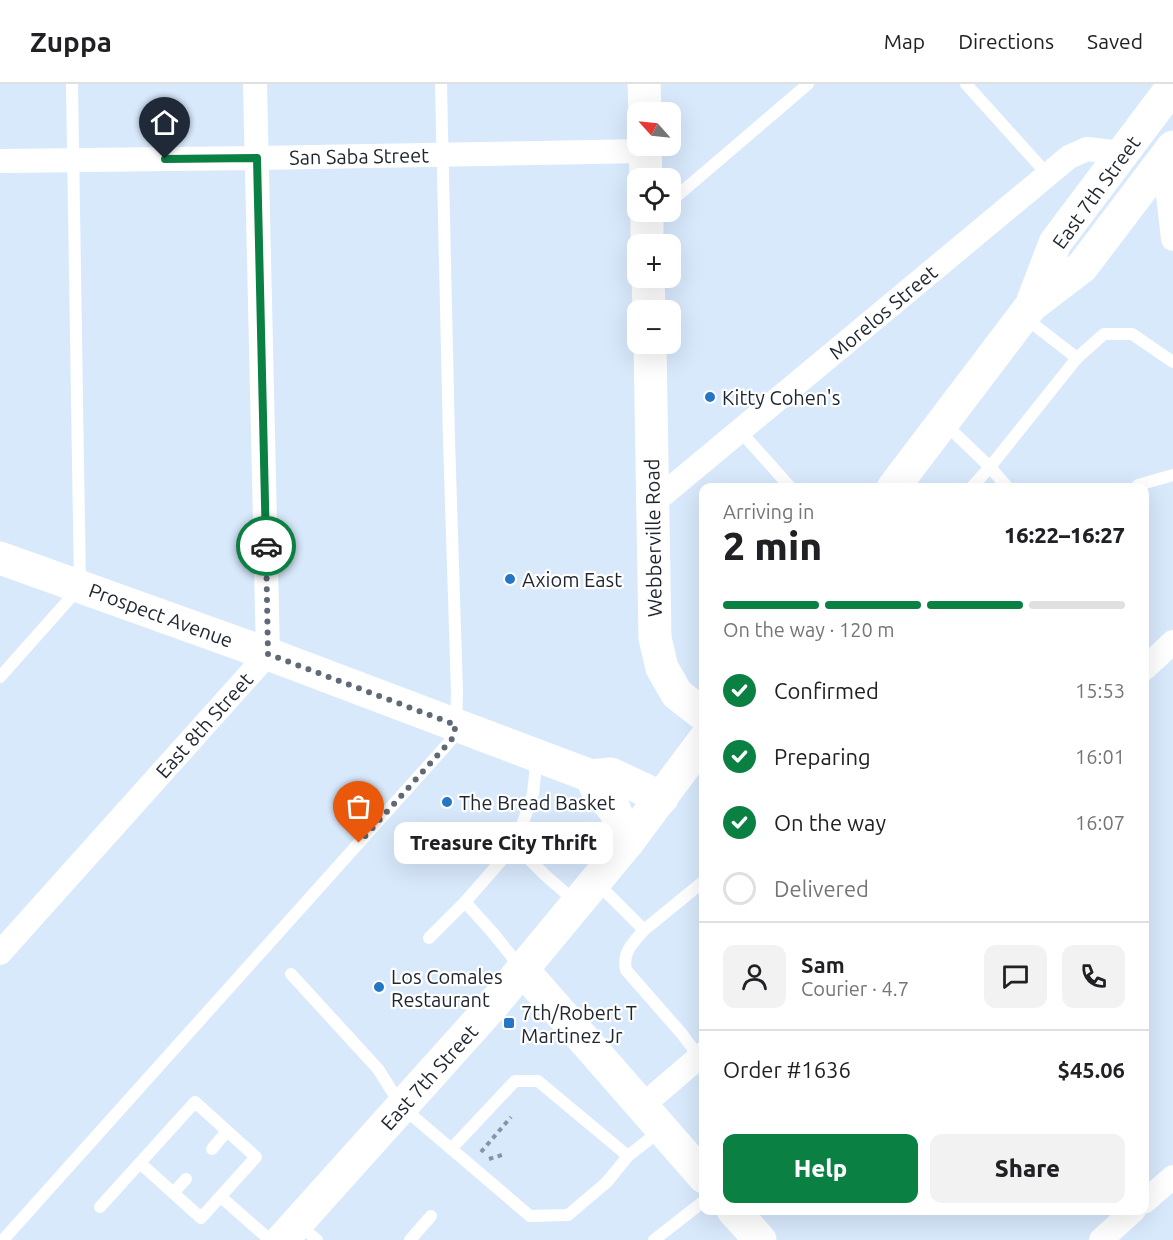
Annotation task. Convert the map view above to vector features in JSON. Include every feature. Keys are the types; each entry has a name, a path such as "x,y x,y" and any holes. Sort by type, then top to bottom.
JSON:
{"street":[{"name":"East 8th Street","path":"0,953 268,654 255,84"},
{"path":"644,84 645,102"},
{"name":"East 7th Street","path":"1027,311 1055,243 1123,153 1164,90"},
{"name":"Morelos Street","path":"653,503 1069,157 1087,149 1123,153"},
{"path":"1169,153 1173,239"},
{"name":"East 7th Street","path":"897,483 1027,311 1082,267 1169,153"},
{"name":"San Saba Street","path":"0,161 442,154 646,158"},
{"name":"Webberville Road","path":"650,354 655,638 662,668 677,694 699,711"},
{"name":"Prospect Avenue","path":"0,558 268,654 591,776 611,774 662,798"},
{"path":"1149,664 1173,642"},
{"name":"East 7th Street","path":"292,1236 492,1006 628,842 699,747"},
{"path":"591,776 598,792 614,809 628,842"},
{"path":"522,969 699,1171"},
{"path":"652,1118 699,1058"},
{"path":"1149,1198 1173,1177"},
{"path":"738,1215 760,1240"},
{"path":"1101,1240 1128,1215"}],"lane":[{"path":"0,676 80,587 72,84"},
{"path":"3,1240 452,739 456,725 457,692 441,84"},
{"path":"681,195 808,84"},
{"path":"966,84 1048,175"},
{"path":"1027,311 1077,358"},
{"path":"976,483 1077,358 1104,334 1132,334 1173,362"},
{"path":"943,422 1004,483"},
{"path":"740,431 787,483"},
{"path":"1145,483 1173,475"},
{"path":"429,938 465,902 515,845 533,794 537,755"},
{"path":"515,845 544,875 586,892 644,930"},
{"path":"699,885 644,930 627,951 624,961 626,970 699,1053"},
{"path":"465,902 522,969"},
{"path":"291,974 378,1069 402,1107 530,1216 568,1215 607,1182 628,1156 652,1118"},
{"path":"452,1149 515,1081 538,1081 628,1156"},
{"path":"100,1207 195,1102 256,1157 201,1218 140,1163"},
{"path":"212,1149 227,1131"},
{"path":"173,1193 186,1179"},
{"path":"221,1197 292,1236"},
{"path":"654,1240 699,1205"},
{"path":"410,1240 431,1216"}],"path":[{"path":"499,1097 513,1114 480,1154 487,1160 505,1154"}],"way so far":[{"path":"266,546 268,654 456,725 452,739 359,843"}],"place":[{"name":"Kitty Cohen's","path":"710,397"},
{"name":"Axiom East","path":"510,579"},
{"name":"The Bread Basket","path":"447,802"},
{"name":"Treasure City Thrift","path":"359,843"},
{"name":"Los Comales Restaurant","path":"379,987"},
{"name":"7th/Robert T Martinez Jr","path":"509,1023"}],"route":[{"path":"165,159 257,158 266,546"}]}
